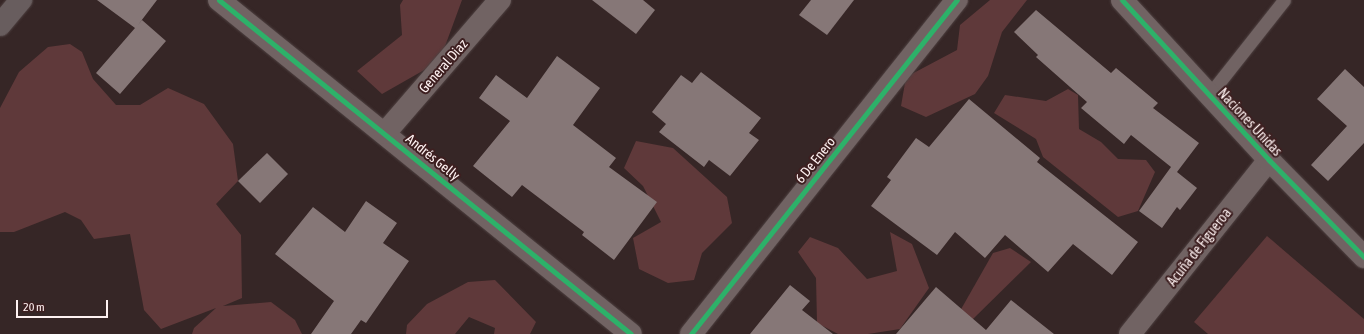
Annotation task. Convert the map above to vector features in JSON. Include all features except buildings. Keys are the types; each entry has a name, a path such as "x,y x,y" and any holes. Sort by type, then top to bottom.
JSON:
{"main road":[{"path":"0,25 21,0"}],"street":[{"name":"Andrés Gelly","path":"219,0 632,334"},
{"name":"General Diaz","path":"385,133 500,0"},
{"name":"6 De Enero","path":"691,334 957,0"},
{"name":"Naciones Unidas","path":"1122,0 1269,160 1364,257"},
{"name":"Acuña de Figueroa","path":"1130,334 1269,160"}],"lane":[{"path":"1209,95 1284,0"}],"shaded area":[{"path":"403,0 462,0 444,49 426,69 382,94 357,71 402,35 400,5"},
{"path":"990,0 1027,0 1002,32 988,76 975,94 926,117 901,106 906,77 957,50 960,25"},
{"path":"70,44 82,52 93,79 116,105 140,105 168,88 204,104 233,144 238,181 216,204 241,235 242,298 223,306 271,302 295,320 302,334 192,334 194,328 216,308 161,329 144,310 130,234 94,239 81,220 65,212 14,232 0,232 0,108 19,72 48,47"},
{"path":"1068,89 1078,95 1079,129 1101,142 1118,159 1146,160 1155,172 1138,211 1118,217 1043,157 1036,139 994,113 1005,95 1046,101"},
{"path":"636,141 673,148 727,197 732,223 702,253 694,280 668,283 639,269 633,238 661,222 643,186 624,168"},
{"path":"890,232 912,244 929,288 900,329 868,334 838,334 817,323 816,278 798,252 810,237 838,248 867,279 897,271"},
{"path":"1267,236 1364,319 1364,334 1208,334 1194,322"},
{"path":"1010,248 1031,262 972,320 960,311 993,253"},
{"path":"495,280 536,322 530,334 494,334 495,328 469,317 455,334 406,334 407,325 427,304 468,282"}],"cycle path":[{"path":"219,0 631,334"},
{"path":"691,334 957,0"},
{"path":"1122,0 1269,160 1364,257"}]}
